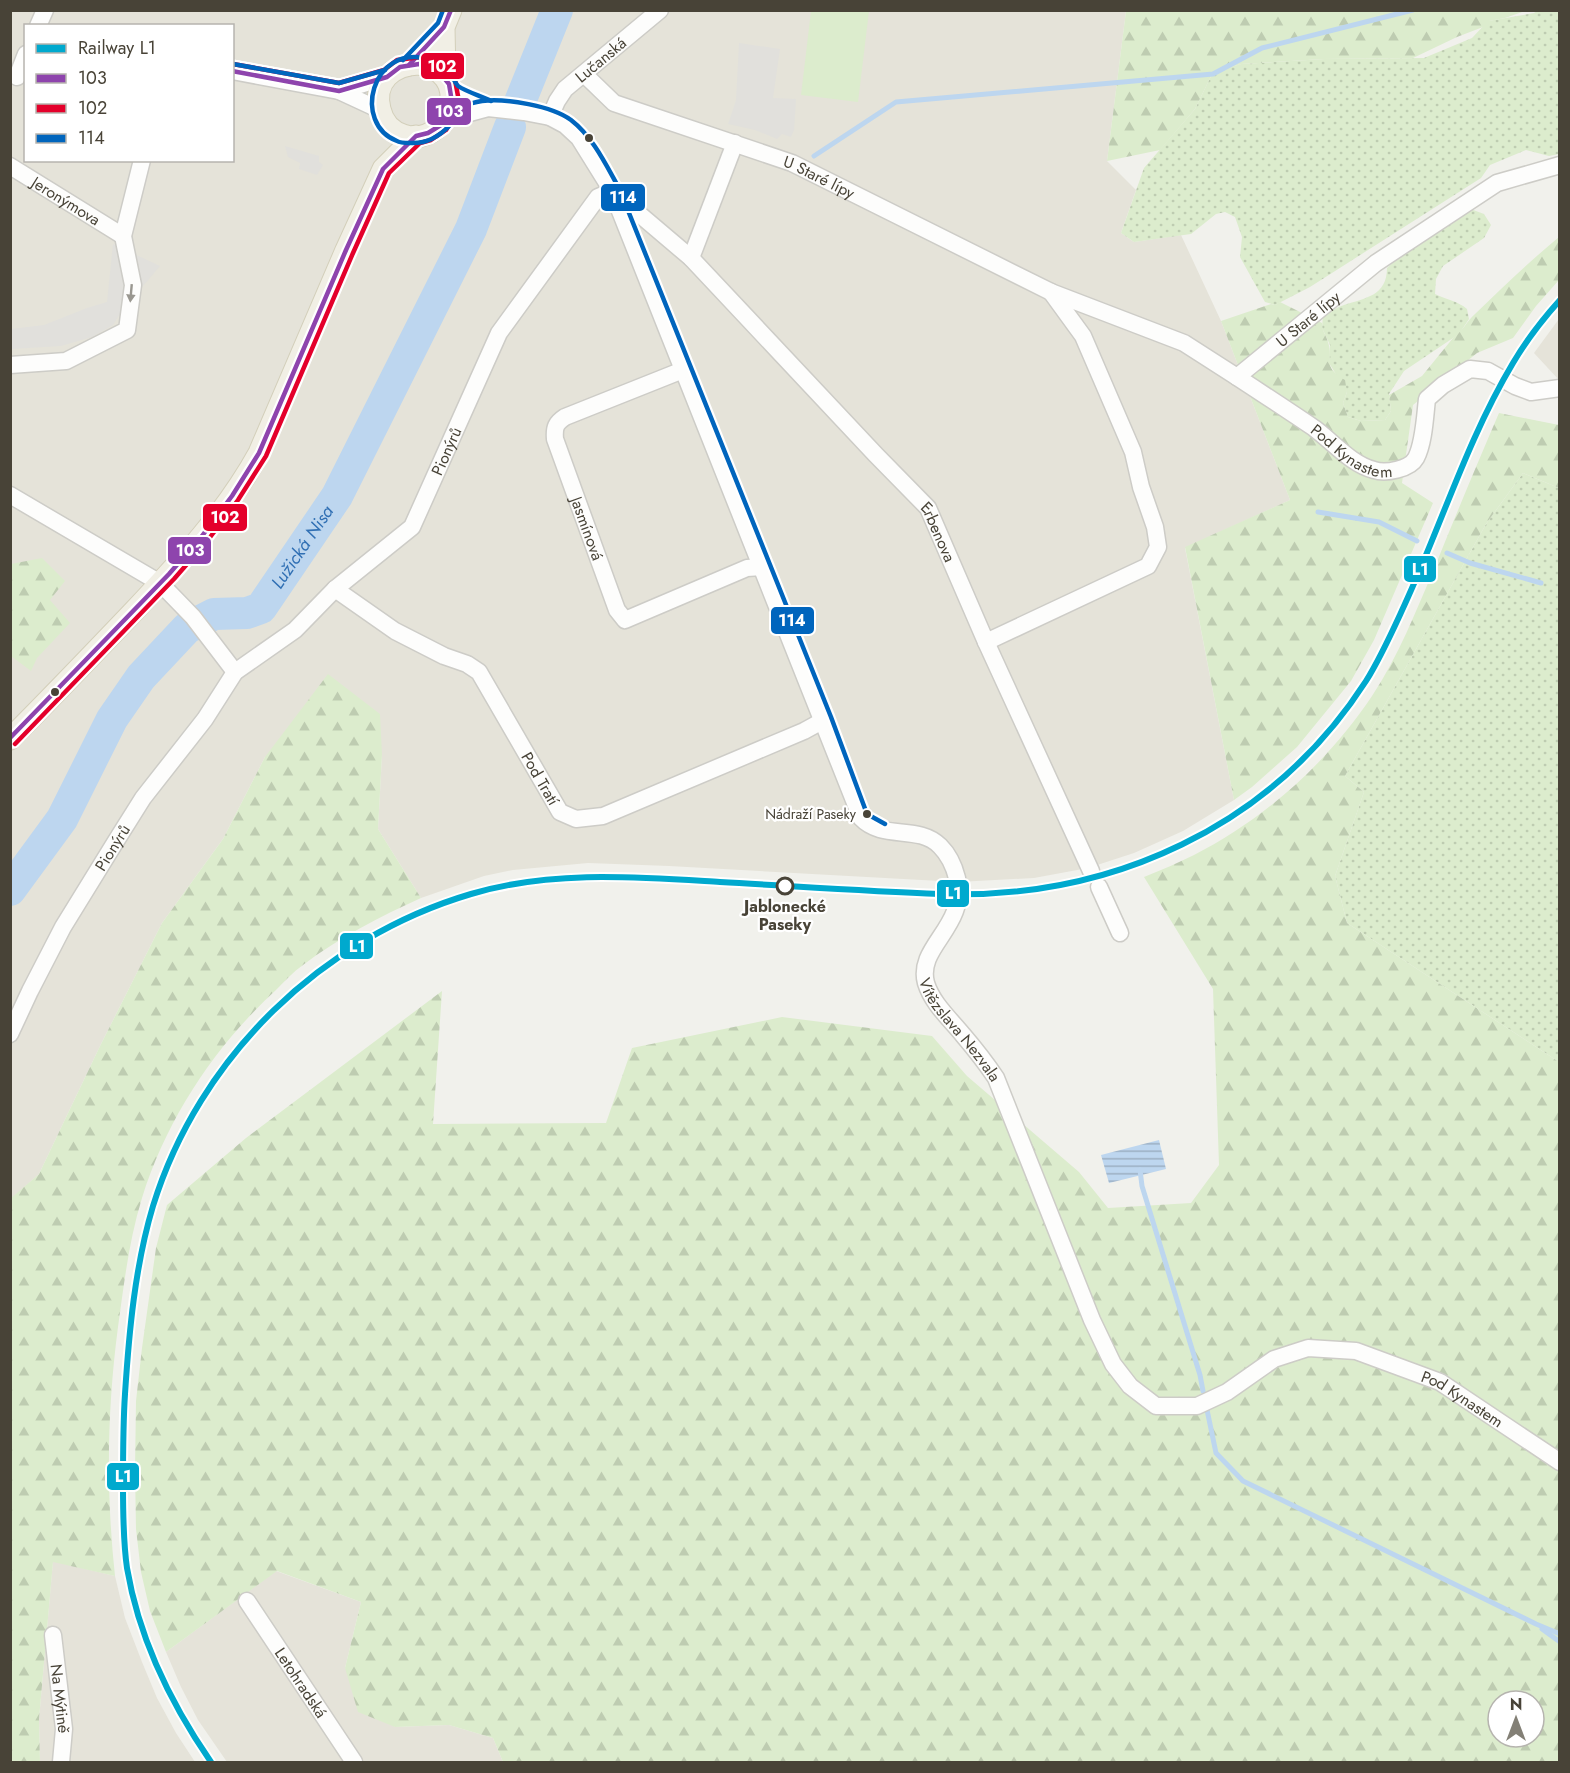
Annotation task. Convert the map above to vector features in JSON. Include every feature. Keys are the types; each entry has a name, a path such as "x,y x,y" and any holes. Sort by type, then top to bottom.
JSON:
{"main road":[{"path":"409,65 448,19"},
{"path":"383,116 398,134 416,136 432,131 444,120 450,106 448,19"},
{"path":"383,169 383,116 378,96 387,76 400,67 419,64 440,73 448,84"},
{"path":"10,740 160,583 225,509 258,453 383,169 416,136"}],"street":[{"path":"39,24 45,10"},
{"name":"Lučanská","path":"550,117 565,89 660,10"},
{"path":"18,77 24,60"},
{"path":"234,71 339,91 383,116"},
{"name":"U Staré lípy","path":"584,74 614,102 792,163 1051,292 1184,343 1237,377 1376,263 1497,183 1560,165"},
{"path":"339,91 387,76"},
{"path":"448,84 495,109"},
{"path":"444,120 495,109 550,117 565,125 579,138 612,191"},
{"path":"691,258 735,143"},
{"name":"Jeronýmova","path":"10,365 66,361 127,330 133,285 123,236 142,162"},
{"name":"Jeronýmova","path":"10,166 123,236"},
{"name":"Erbenova","path":"612,191 691,258 928,508 986,642 1091,871"},
{"name":"Vítězslava Nezvala","path":"612,191 861,818 882,831 914,833 928,837 940,845 953,865 958,883 958,904 951,921 929,956 924,972 926,983 930,994 941,1010 996,1078 1092,1320 1113,1364 1130,1386 1156,1406 1197,1406 1227,1392 1274,1359 1308,1348 1356,1351"},
{"name":"Pionýrů","path":"10,1034 63,927 143,798 205,719 235,672 295,630 335,589 412,526 499,333 598,197 612,191"},
{"name":"U Staré lípy","path":"986,642 1148,566 1158,547 1155,527 1141,487 1133,452 1083,336 1051,292"},
{"name":"Pod Kynastem","path":"1237,377 1315,429 1356,462 1374,470 1386,472 1406,466 1415,460 1420,446 1427,399 1443,385 1470,369 1488,371 1531,392 1560,388"},
{"name":"Jasmínová","path":"683,370 565,417 556,423 554,430 555,439 617,610 625,620 747,568 762,567"},
{"path":"10,495 160,583 197,622 235,672"},
{"name":"Pod Tratí","path":"335,589 395,631 444,656 467,664 479,672 560,812 576,819 603,816 804,731 824,720"},
{"path":"1099,887 1120,933"},
{"name":"Pod Kynastem","path":"1356,1351 1440,1383 1560,1462"},
{"name":"Letohradská","path":"247,1601 354,1762"},
{"name":"Na Mýtině","path":"53,1635 64,1729 61,1762"}],"shaded area":[{"path":"11,11 1126,11 1107,161 1136,190 1121,233 1134,242 1181,235 1221,321 1290,500 1185,548 1234,800 1183,831 1134,853 1088,868 1034,878 958,882 588,863 513,870 484,876 421,898 378,829 382,755 265,757 223,839 162,923 39,1174 11,1199"},
{"path":"739,43 780,49 773,98 796,99 794,130 791,137 782,134 777,139 755,130 728,124 736,100"},
{"path":"285,146 319,156 319,162 323,165 317,175 299,169 300,163 288,157"},
{"path":"113,244 160,266 121,312 113,325 92,337 61,346 11,349 11,329 44,325 107,302"},
{"path":"1559,319 1559,380 1534,353"},
{"path":"53,1561 115,1576 125,1618 157,1698 195,1762 40,1762 39,1719"},
{"path":"276,1571 361,1602 345,1668 395,1727 449,1725 493,1738 503,1762 227,1762 198,1720 166,1652"}],"green space":[{"path":"1126,10 1525,11 1489,21 1483,27 1413,58 1324,59 1241,64 1213,72 1195,109 1160,150 1107,161"},
{"path":"811,11 869,11 858,102 801,95"},
{"path":"1537,11 1559,11 1559,154 1549,156 1526,150 1490,165 1481,178 1310,287 1275,305 1265,302 1240,257 1242,237 1235,217 1225,212 1216,214 1191,234 1134,242 1121,233 1144,168 1195,109 1213,72 1241,64 1324,59 1424,58 1472,38 1488,21"},
{"path":"1468,208 1484,214 1491,225 1484,238 1443,266 1436,279 1435,294 1464,306 1469,319 1459,334 1404,371 1389,394 1391,411 1385,420 1361,421 1348,417 1343,403 1347,392 1329,363 1330,345 1322,328 1323,315 1341,306 1367,298 1379,290 1386,277 1387,268 1408,247"},
{"path":"1559,237 1559,280 1536,306 1513,338 1477,353 1413,405 1402,483 1433,503 1374,640 1351,681 1297,747 1234,800 1185,547 1290,500 1221,321 1280,302 1322,323 1329,348 1331,367 1345,380 1347,392 1343,403 1348,417 1361,421 1385,420 1391,411 1389,395 1422,376 1472,317"},
{"path":"1499,413 1559,425 1559,488 1523,473 1486,524 1345,776 1364,792 1335,876 1347,923 1559,1062 1559,1762 503,1762 493,1738 449,1725 395,1727 358,1712 345,1668 361,1602 277,1571 166,1652 150,1611 141,1572 136,1529 135,1470 136,1401 142,1348 156,1248 167,1205 246,1138 442,991 433,1124 606,1123 632,1048 782,1017 932,1036 967,1076 1079,1172 1108,1208 1191,1203 1219,1165 1213,989 1144,877 1188,858 1246,824 1293,787 1336,744 1372,696 1390,666 1434,569"},
{"path":"1523,473 1559,488 1559,1062 1347,923 1335,876 1364,792 1345,776 1486,524"},
{"path":"42,558 65,581 50,600 70,623 37,658 31,671 11,656 11,564"},
{"path":"328,674 380,714 382,755 378,829 421,898 346,937 292,974 254,1012 213,1059 179,1112 165,1140 152,1168 134,1230 114,1358 109,1483 115,1576 53,1562 39,1719 40,1762 11,1762 10,1199 39,1174 162,923 223,839 265,757"}],"water":[{"path":"1159,1140 1166,1169 1109,1183 1101,1155"}],"waterway":[{"name":"Lužická Nisa","path":"520,102 557,10"},
{"path":"814,156 896,102 1213,74 1262,48 1413,10"},
{"name":"Lužická Nisa","path":"10,890 62,819 112,719 141,677 187,628 214,614 247,613 261,608 337,496 471,229 510,127"},
{"path":"1318,512 1379,522 1417,541"},
{"path":"1447,553 1470,563 1541,583"},
{"path":"1140,1170 1142,1186 1203,1391"},
{"path":"1206,1405 1216,1453 1243,1481 1560,1634"},
{"path":"1542,1629 1560,1642"}],"rail line":[{"name":"L1","path":"211,1762 196,1740 158,1670 132,1594 127,1568 124,1527 124,1405 137,1276 153,1206 174,1152 201,1101 235,1053 273,1011 317,973 365,940 416,914 471,894 502,886 563,878 626,877 940,894 1004,893 1065,884 1125,868 1182,844 1235,814 1284,777 1328,732 1366,681 1404,606 1468,453 1497,392 1523,347 1560,300"}],"transit line":[{"name":"114","path":"403,60 438,23 443,10"},
{"name":"103","path":"409,65 444,27 451,10"},
{"name":"102","path":"15,744 174,579 208,540 238,500 266,456 389,173 420,143 431,140 446,130 456,113 458,96 455,80 444,67 431,59 421,57 397,60 384,70 339,83 234,64"},
{"name":"114","path":"450,125 432,139 416,143 400,142 383,132 375,119 372,104 374,88 381,74 393,63 408,58 428,59 446,69 458,86 491,101"},
{"name":"114","path":"234,64 339,83 385,70"},
{"name":"103","path":"10,738 169,574 232,496 259,453 383,169 416,136 428,133 441,125 449,111 451,96 449,84 440,73 419,64 400,67 387,77 339,91 234,71"},
{"name":"114","path":"442,113 472,103 492,100 541,107 571,120 598,152 619,188 831,717 867,814 885,824"}],"place":[{"name":"Nádraží Paseky","path":"867,814"},
{"name":"Jablonecké Paseky","path":"785,886"}]}
